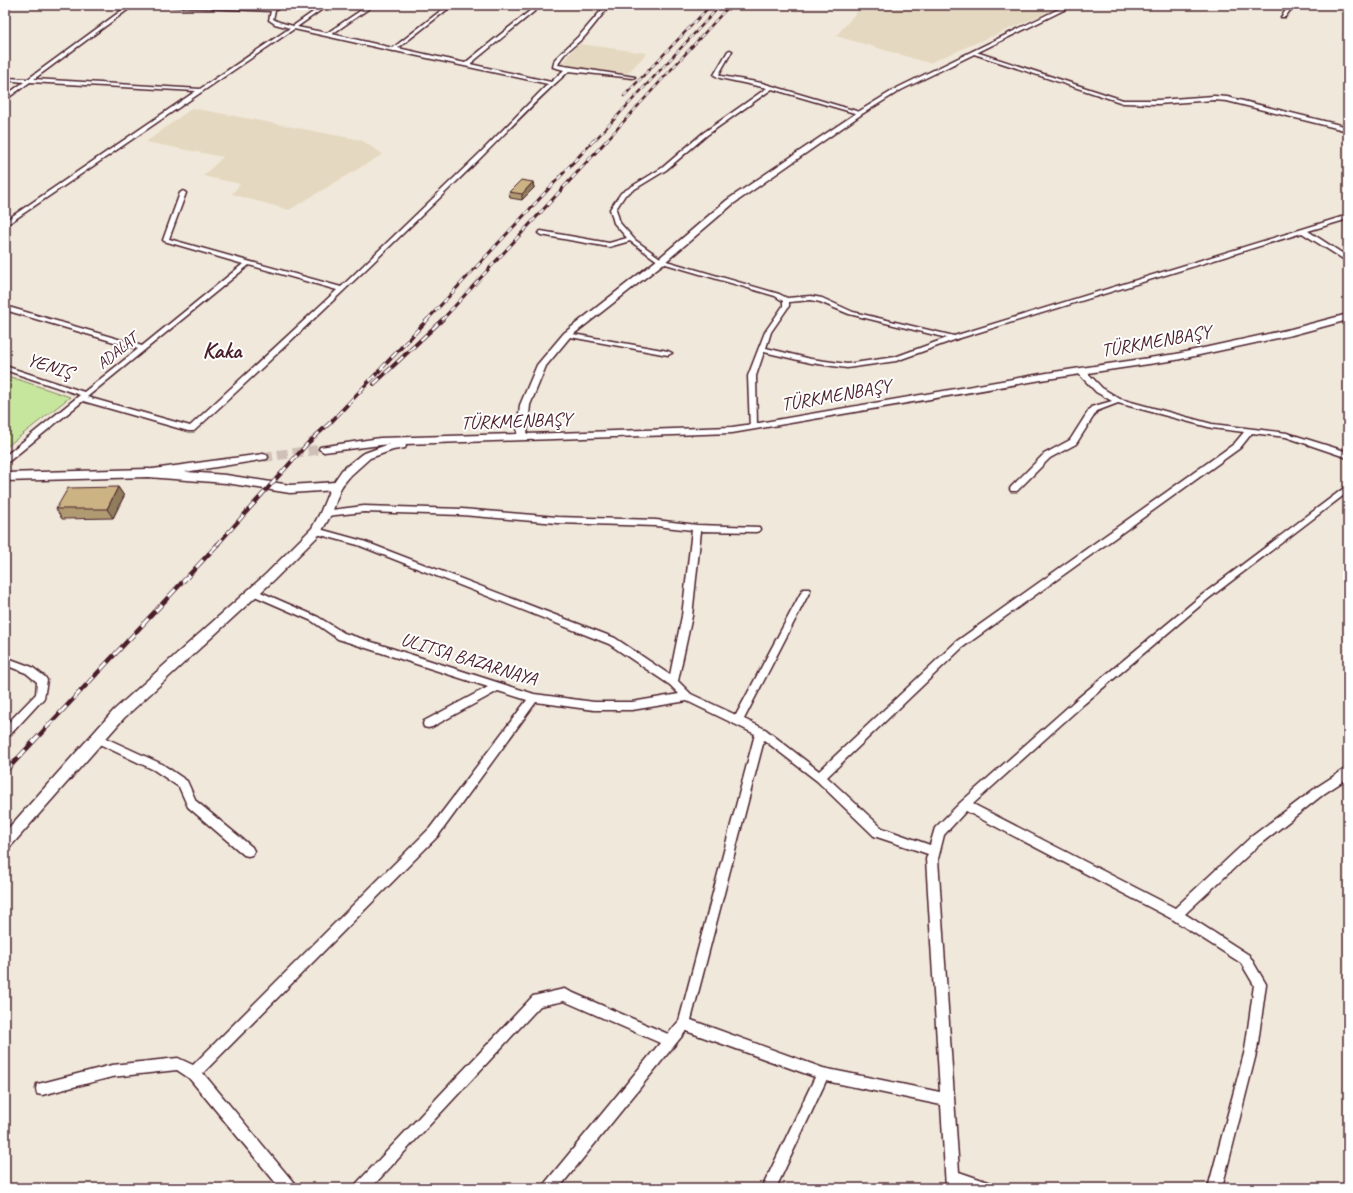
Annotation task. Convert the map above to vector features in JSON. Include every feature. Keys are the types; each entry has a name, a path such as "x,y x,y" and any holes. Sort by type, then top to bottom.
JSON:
{"main road":[{"path":"5,477 148,473 226,479 290,489 336,486"}],"street":[{"path":"5,98 132,5"},
{"path":"162,5 273,10"},
{"path":"280,5 273,10 271,16 273,21 292,27 551,83"},
{"path":"5,224 326,5"},
{"path":"328,36 372,5"},
{"path":"393,50 451,5"},
{"path":"465,65 484,52 540,5"},
{"path":"608,5 583,35 557,60 555,66 633,77"},
{"path":"522,437 525,405 542,365 567,335 661,261 730,202 860,112 899,89 1071,5"},
{"path":"1283,16 1292,5"},
{"path":"730,51 716,74 720,77 771,87 860,112"},
{"path":"973,52 1123,101 1158,102 1214,98 1227,99 1348,129"},
{"path":"183,193 166,240 342,289 483,154 551,83 568,69"},
{"path":"5,79 200,90"},
{"path":"771,87 705,134 664,169 623,194 613,209 617,223 631,239 661,261 777,295 786,300 811,298 822,300 851,313 954,338"},
{"path":"761,349 811,361 847,366 896,359 954,338 1348,217"},
{"path":"1303,231 1348,260"},
{"path":"541,233 609,245 631,239"},
{"name":"ADALAT","path":"5,460 248,263"},
{"name":"YENIŞ","path":"5,368 84,396 191,429 342,289"},
{"path":"753,427 752,376 768,332 786,306 786,300"},
{"path":"5,308 142,348"},
{"name":"TÜRKMENBAŞY","path":"324,449 380,441 430,442 522,437 732,430 1081,371 1176,357 1292,332 1348,317"},
{"path":"567,335 668,353"},
{"path":"1081,371 1099,390 1118,401 1212,426 1287,435 1348,455"},
{"path":"1014,489 1047,456 1073,442 1094,409 1118,401"},
{"path":"820,777 960,644 1237,446 1250,430"},
{"path":"5,842 119,714 254,592 316,531 326,513 336,486 346,473 366,456 392,447 430,442"},
{"path":"148,473 263,457"},
{"path":"986,1188 953,1182 932,859 939,832 965,805 1081,701 1205,597 1348,488"},
{"path":"326,513 364,510 462,512 557,520 656,523 697,528 756,529"},
{"path":"673,682 687,616 697,528"},
{"path":"316,531 360,543 612,641 673,682 688,697 760,732 820,777 878,832 934,851"},
{"path":"738,722 806,591"},
{"name":"ULITSA BAZARNAYA","path":"254,592 316,619 341,636 534,698 601,706 632,706 688,697"},
{"path":"5,661 29,670 42,680 40,695 5,733"},
{"path":"428,724 498,686"},
{"path":"194,1073 434,832 534,698"},
{"path":"550,1188 684,1024 760,732"},
{"path":"98,738 158,767 183,784 192,804 248,850"},
{"path":"1176,915 1255,841 1321,790 1348,772"},
{"path":"965,805 1176,915 1245,960 1260,984 1251,1050 1215,1188"},
{"path":"362,1188 537,1000 564,995 670,1041"},
{"path":"684,1024 823,1074 948,1100"},
{"path":"42,1089 112,1071 178,1064 194,1073 289,1188"},
{"path":"768,1188 823,1074"}],"shaded area":[{"path":"863,5 1059,5 1051,11 929,63 836,36"},
{"path":"578,44 647,53 627,74 560,65"},
{"path":"192,108 361,140 383,154 289,210 232,194 240,184 203,176 223,157 146,142"}],"green space":[{"path":"5,375 70,397 5,448"}],"building":[{"path":"521,180 533,182 522,194 509,192"},
{"path":"118,487 107,509 56,509 68,488"}],"tunnel":[{"path":"263,457 324,449"}],"railway":[{"path":"624,96 711,5"},
{"path":"594,141 721,5"},
{"path":"606,141 730,5"},
{"path":"427,320 594,140"},
{"path":"442,320 607,140"},
{"path":"217,545 308,443 331,422 428,319"},
{"path":"374,384 442,320"},
{"path":"5,772 218,544"}],"district":[{"name":"Kaka","path":"222,350"}]}
